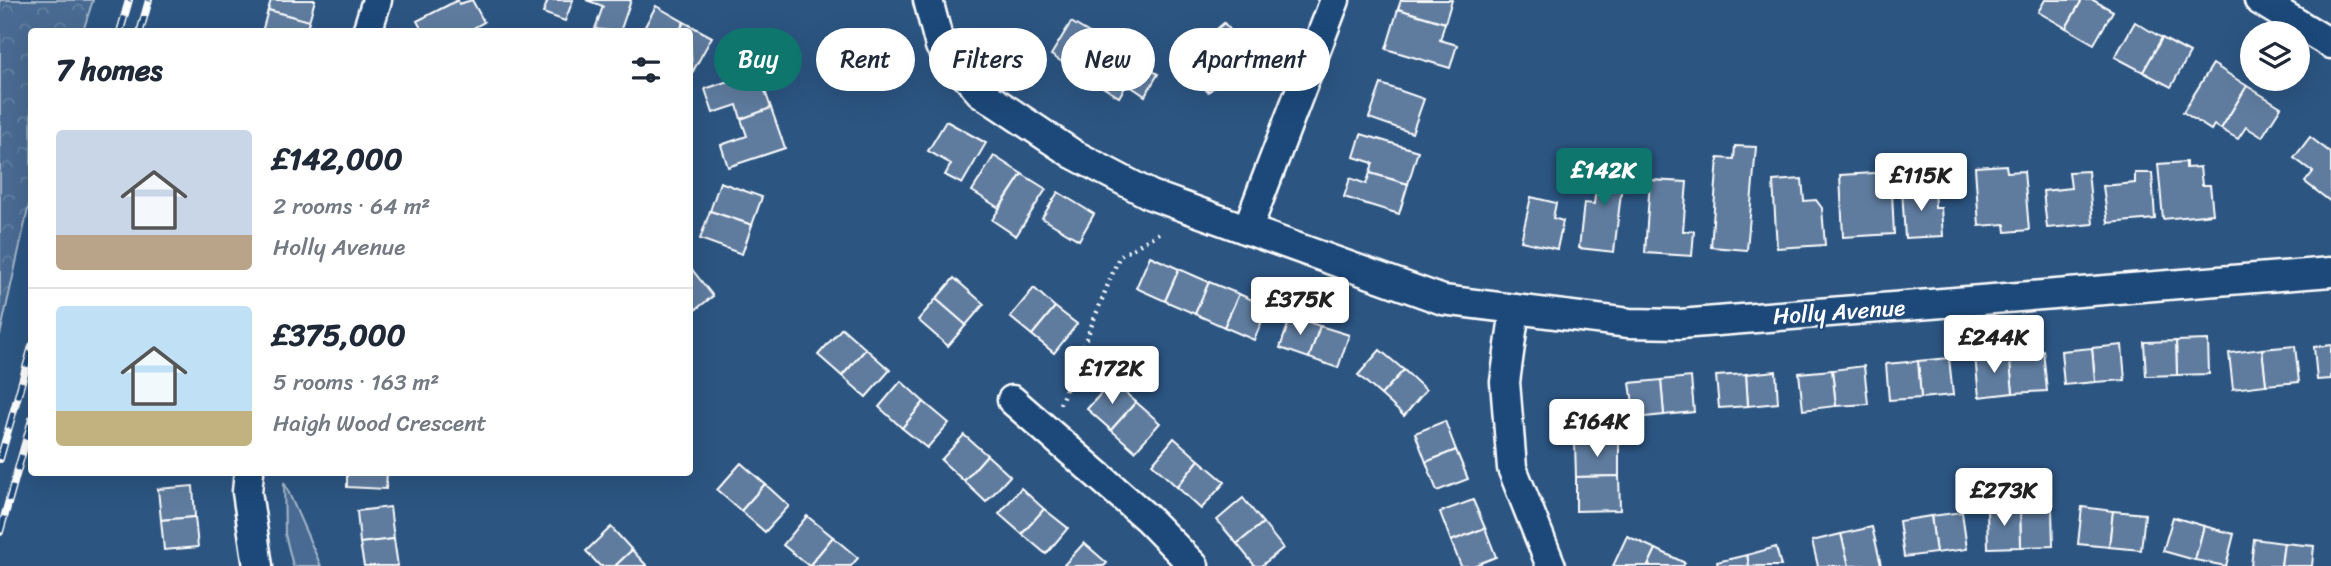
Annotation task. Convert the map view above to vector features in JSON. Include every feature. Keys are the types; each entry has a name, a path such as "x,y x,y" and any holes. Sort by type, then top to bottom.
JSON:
{"street":[{"path":"368,28 377,0"},
{"name":"Holly Avenue","path":"928,0 940,46 981,92 1073,153 1152,195 1443,300 1629,323 1680,324 2331,272"},
{"path":"1247,230 1335,0"},
{"path":"2259,0 2331,44"},
{"path":"1515,309 1506,382 1512,468 1551,566"},
{"path":"1012,400 1147,518 1194,566"},
{"path":"249,476 247,492 258,566"}],"path":[{"path":"1049,432 1119,257 1195,210"}],"green space":[{"path":"0,0 93,0 84,28 28,28 28,209 0,335"},
{"path":"284,482 321,566 293,566 285,534"}],"building":[{"path":"271,0 315,0 309,21 268,10"},
{"path":"458,0 459,4 472,0 484,22 473,28 421,28 417,21"},
{"path":"548,0 573,0 565,21 543,13"},
{"path":"586,0 631,0 621,28 595,28 603,6"},
{"path":"1401,0 1452,0 1445,23 1398,9"},
{"path":"2045,0 2082,0 2066,28 2038,12"},
{"path":"2082,0 2093,0 2113,11 2094,44 2066,28"},
{"path":"656,6 684,22 681,28 644,28"},
{"path":"1398,9 1445,23 1440,40 1457,45 1450,68 1386,49"},
{"path":"268,10 309,21 307,28 263,28"},
{"path":"684,22 712,37 693,71 693,28 681,28"},
{"path":"1071,22 1081,28 1067,28"},
{"path":"2135,22 2162,38 2143,72 2115,57"},
{"path":"1061,38 1061,61 1051,55"},
{"path":"2162,38 2190,53 2171,87 2143,72"},
{"path":"2213,64 2240,81 2240,91 2244,91 2221,129 2214,125 2211,130 2183,112"},
{"path":"1381,84 1424,99 1412,133 1369,118"},
{"path":"714,86 714,91 765,91 771,108 741,119 737,105 713,113 705,89"},
{"path":"1109,91 1123,91 1119,97"},
{"path":"2244,91 2255,91 2281,107 2262,137 2246,127 2238,139 2221,129"},
{"path":"771,108 785,148 728,167 721,145 747,136 741,119"},
{"path":"946,121 986,143 962,184 945,175 951,164 928,151"},
{"path":"1361,134 1418,151 1408,184 1370,173 1373,163 1354,157"},
{"path":"2310,137 2331,153 2331,202 2305,182 2313,172 2294,158"},
{"path":"1735,146 1756,147 1747,250 1711,247 1718,158 1734,159"},
{"path":"994,156 1022,174 999,208 972,191"},
{"path":"1600,157 1625,159 1614,252 1579,248 1584,203 1594,204"},
{"path":"2186,162 2186,168 2200,167 2202,185 2210,185 2213,214 2163,219 2158,164"},
{"path":"2006,165 2007,172 2024,171 2029,230 2006,232 2005,224 1979,226 1975,167"},
{"path":"2088,171 2093,224 2047,228 2043,191 2071,188 2069,172"},
{"path":"1891,172 1894,234 1843,237 1840,175"},
{"path":"1370,173 1408,184 1399,214 1344,197 1350,178 1366,184"},
{"path":"2135,173 2152,173 2155,219 2108,223 2103,186 2135,183"},
{"path":"1022,174 1046,189 1016,236 992,220"},
{"path":"1802,179 1804,201 1816,200 1822,208 1825,245 1777,248 1773,181"},
{"path":"1650,180 1687,182 1683,231 1694,231 1692,256 1645,253"},
{"path":"720,182 762,197 752,225 710,211"},
{"path":"1934,186 1935,208 1941,208 1943,236 1905,238 1902,189"},
{"path":"1058,192 1094,214 1079,240 1042,218"},
{"path":"1531,197 1556,203 1553,218 1563,221 1557,249 1521,241"},
{"path":"710,211 752,225 742,254 700,239"},
{"path":"1150,256 1179,269 1165,301 1136,288"},
{"path":"1179,269 1209,282 1195,314 1165,301"},
{"path":"693,271 713,296 693,312"},
{"path":"954,278 984,304 966,325 936,299"},
{"path":"1209,282 1239,294 1224,327 1195,314"},
{"path":"1034,288 1055,307 1032,335 1010,317"},
{"path":"1239,294 1268,307 1254,340 1224,327"},
{"path":"936,299 966,325 948,346 918,320"},
{"path":"1055,307 1077,324 1054,353 1032,335"},
{"path":"1291,316 1320,326 1309,358 1280,348"},
{"path":"1320,326 1349,335 1338,368 1309,358"},
{"path":"842,328 866,349 842,376 818,355"},
{"path":"2208,340 2209,374 2177,375 2176,341"},
{"path":"2176,341 2177,375 2146,376 2144,342"},
{"path":"2122,345 2125,380 2095,382 2092,348"},
{"path":"2331,345 2331,379 2317,380 2314,347"},
{"path":"2295,346 2299,382 2266,385 2262,349"},
{"path":"2092,348 2095,382 2064,385 2061,351"},
{"path":"866,349 890,370 866,397 842,376"},
{"path":"2262,349 2266,385 2233,389 2229,353"},
{"path":"1380,350 1404,370 1381,395 1358,375"},
{"path":"2043,350 2047,391 2013,393 2009,353"},
{"path":"2009,353 2013,393 1979,397 1975,356"},
{"path":"1949,358 1953,395 1921,398 1918,361"},
{"path":"1918,361 1921,398 1889,400 1886,364"},
{"path":"1864,366 1868,404 1836,406 1832,370"},
{"path":"1404,370 1426,390 1404,416 1381,395"},
{"path":"1832,370 1836,406 1803,410 1799,373"},
{"path":"1776,371 1778,403 1748,406 1746,374"},
{"path":"1746,374 1748,406 1719,408 1716,376"},
{"path":"1691,377 1694,412 1664,415 1661,380"},
{"path":"1661,380 1664,415 1635,418 1630,383"},
{"path":"901,381 924,402 902,428 879,407"},
{"path":"1112,381 1136,402 1111,430 1087,409"},
{"path":"924,402 949,423 927,448 902,428"},
{"path":"1136,402 1160,423 1135,451 1111,430"},
{"path":"1445,421 1456,450 1426,462 1415,433"},
{"path":"964,435 987,455 964,481 941,460"},
{"path":"1174,438 1199,460 1177,487 1152,464"},
{"path":"1619,442 1619,476 1576,477 1575,443"},
{"path":"1456,450 1468,479 1437,491 1426,462"},
{"path":"987,455 1010,476 986,502 964,481"},
{"path":"1199,460 1225,482 1201,509 1177,487"},
{"path":"741,463 765,484 741,511 717,490"},
{"path":"347,476 387,476 386,489 347,487"},
{"path":"1619,476 1620,510 1576,511 1576,477"},
{"path":"765,484 789,506 765,532 741,511"},
{"path":"193,486 195,517 161,520 158,489"},
{"path":"1021,488 1044,509 1022,534 999,514"},
{"path":"1243,498 1263,523 1237,544 1217,520"},
{"path":"1473,500 1485,528 1451,541 1440,512"},
{"path":"390,507 394,539 360,543 357,511"},
{"path":"2082,507 2113,511 2109,547 2078,544"},
{"path":"2052,508 2053,546 2021,547 2020,509"},
{"path":"1044,509 1068,528 1046,554 1022,534"},
{"path":"2020,509 2021,547 1988,548 1987,510"},
{"path":"2113,511 2145,514 2141,550 2109,547"},
{"path":"1962,512 1967,549 1936,553 1931,516"},
{"path":"807,516 833,537 809,566 783,545"},
{"path":"1931,516 1936,553 1904,557 1899,521"},
{"path":"195,517 198,547 164,550 161,520"},
{"path":"2173,517 2204,526 2195,560 2163,551"},
{"path":"1263,523 1283,548 1261,566 1255,566 1237,544"},
{"path":"2204,526 2234,534 2226,566 2195,560"},
{"path":"611,527 632,550 615,566 600,566 586,551"},
{"path":"1872,527 1881,565 1849,566 1841,534"},
{"path":"1485,528 1496,557 1473,566 1461,566 1451,541"},
{"path":"1841,534 1849,566 1818,566 1812,541"},
{"path":"1627,536 1656,549 1648,566 1613,566"},
{"path":"833,537 858,558 851,566 809,566"},
{"path":"394,539 398,566 364,566 360,543"},
{"path":"2254,539 2284,543 2281,566 2251,566"},
{"path":"1084,543 1107,563 1104,566 1063,566"},
{"path":"2284,543 2314,546 2312,566 2281,566"},
{"path":"1776,547 1781,566 1749,566 1747,555"},
{"path":"1656,549 1685,563 1683,566 1648,566"},
{"path":"632,550 647,566 615,566"},
{"path":"1747,555 1749,566 1718,566 1717,562"}],"railway":[{"path":"121,28 129,0"},
{"path":"141,28 149,0"},
{"path":"0,459 28,360"},
{"path":"0,532 28,433"}]}
